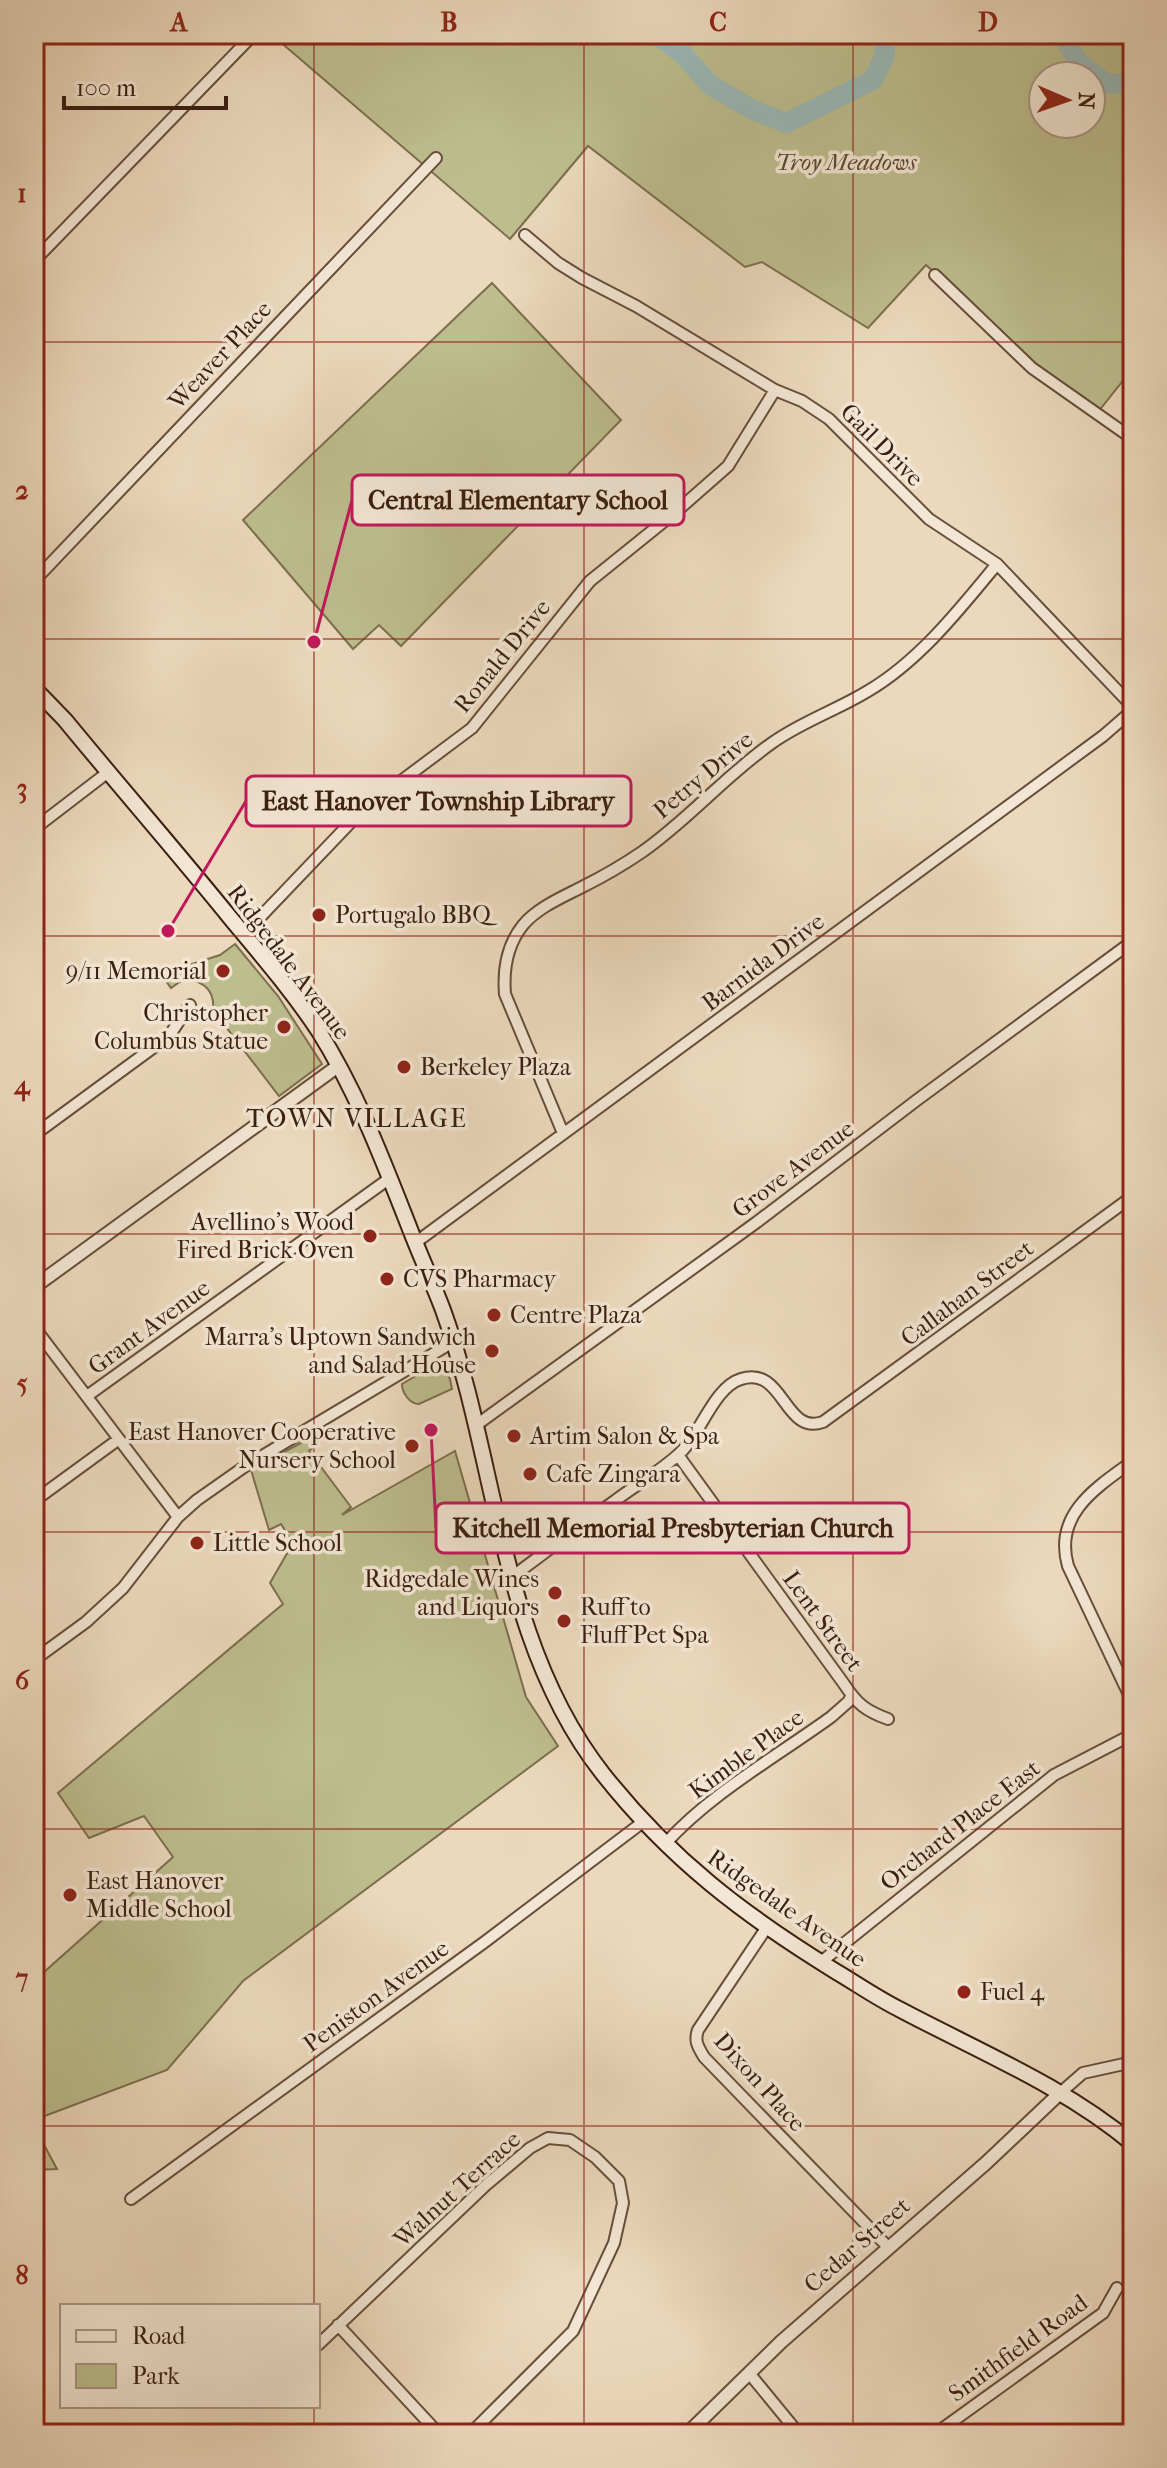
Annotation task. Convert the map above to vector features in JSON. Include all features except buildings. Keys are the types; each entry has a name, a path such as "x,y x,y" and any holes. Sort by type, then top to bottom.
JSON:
{"main road":[{"name":"Ridgedale Avenue","path":"34,688 65,720 244,934 305,1011 338,1066 390,1178 453,1342 513,1576 540,1663 558,1703 591,1758 643,1822 698,1876 767,1927 894,2007 1025,2073 1101,2120 1133,2144"}],"street":[{"path":"34,261 254,34"},
{"name":"Weaver Place","path":"34,581 436,158"},
{"name":"Gail Drive","path":"525,235 570,271 829,419 929,519 997,564 1133,708"},
{"path":"935,275 1032,368 1133,439"},
{"name":"Ronald Drive","path":"244,934 351,822 472,728 590,581 728,466 775,390"},
{"name":"Petry Drive","path":"563,1133 505,994 505,965 509,950 523,925 546,906 644,851 728,777 776,740 870,691 900,668 997,564"},
{"name":"Barnida Drive","path":"415,1243 1103,736 1133,708"},
{"path":"34,829 107,773"},
{"name":"Grove Avenue","path":"475,1426 757,1222 1133,941"},
{"path":"34,1135 169,1036 190,1005"},
{"path":"34,1287 338,1066"},
{"name":"Grant Avenue","path":"87,1396 390,1178"},
{"name":"Callahan Street","path":"678,1455 726,1389 744,1378 759,1377 772,1384 800,1420 809,1424 835,1416 1133,1196"},
{"path":"34,1327 178,1517"},
{"path":"34,1660 86,1622 123,1588 178,1517 244,1467 453,1342"},
{"path":"34,1501 119,1439"},
{"path":"513,1576 678,1455"},
{"name":"Lent Street","path":"678,1455 851,1697 870,1712 888,1719"},
{"path":"1133,1461 1079,1503 1071,1516 1064,1544 1068,1566 1133,1703"},
{"name":"Kimble Place","path":"665,1844 679,1828 831,1717 851,1697"},
{"name":"Orchard Place East","path":"821,1962 1054,1775 1133,1734"},
{"name":"Peniston Avenue","path":"131,2199 486,1941 643,1822"},
{"name":"Dixon Place","path":"767,1927 698,2030 695,2037 697,2044 704,2057 888,2247"},
{"path":"1059,2094 1083,2073 1133,2062"},
{"name":"Cedar Street","path":"687,2434 781,2342 998,2152 1059,2094"},
{"name":"Walnut Terrace","path":"320,2343 486,2185 530,2148 548,2138 564,2138 595,2157 619,2181 623,2203 614,2243 581,2318 565,2342 470,2434"},
{"name":"Smithfield Road","path":"935,2434 1103,2313 1117,2288"},
{"path":"338,2325 439,2434"},
{"path":"749,2373 799,2434"}],"green space":[{"name":"Troy Meadows","path":"271,34 1133,34 1133,368 1094,417 926,265 868,328 762,262 745,267 588,146 510,239"},
{"path":"492,283 621,420 401,646 379,625 353,649 243,520"},
{"path":"235,944 278,996 322,1064 279,1096 213,1010 212,997 207,988 185,978 171,988 161,974 220,955"},
{"path":"438,1363 450,1379 452,1389 419,1404 409,1400 402,1384"},
{"path":"310,1438 317,1445 309,1451 351,1507 342,1515 455,1451 526,1697 558,1746 243,1981 167,2070 34,2120 34,1981 173,1857 144,1816 89,1838 58,1793 283,1604 270,1583 293,1543 281,1524 269,1530 251,1470"},
{"path":"34,2126 57,2169 34,2170"}],"waterway":[{"path":"655,34 682,53 710,85 753,110 786,123 873,80 885,55 884,34"},
{"path":"1062,34 1077,60 1107,84 1133,83"}],"place":[{"name":"Central Elementary School","path":"314,642"},
{"name":"Portugalo BBQ","path":"319,915"},
{"name":"East Hanover Township Library","path":"168,931"},
{"name":"9/11 Memorial","path":"223,971"},
{"name":"Christopher Columbus Statue","path":"284,1027"},
{"name":"Berkeley Plaza","path":"404,1067"},
{"name":"Avellino's Wood Fired Brick Oven","path":"370,1236"},
{"name":"CVS Pharmacy","path":"387,1279"},
{"name":"Centre Plaza","path":"494,1315"},
{"name":"Marra's Uptown Sandwich and Salad House","path":"492,1351"},
{"name":"Kitchell Memorial Presbyterian Church","path":"431,1430"},
{"name":"Artim Salon & Spa","path":"514,1436"},
{"name":"East Hanover Cooperative Nursery School","path":"412,1446"},
{"name":"Cafe Zingara","path":"530,1474"},
{"name":"Little School","path":"197,1543"},
{"name":"Ridgedale Wines and Liquors","path":"555,1593"},
{"name":"Ruff to Fluff Pet Spa","path":"564,1621"},
{"name":"East Hanover Middle School","path":"70,1895"},
{"name":"Fuel 4","path":"964,1992"}],"district":[{"name":"TOWN VILLAGE","path":"357,1118"}]}
